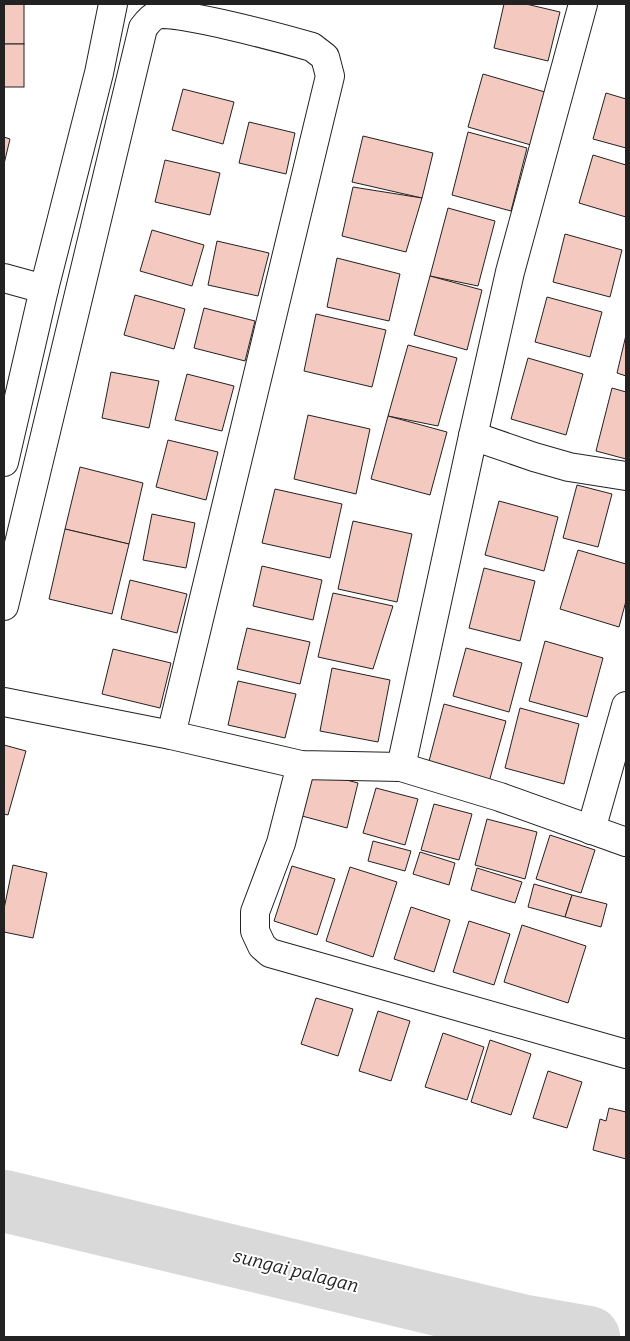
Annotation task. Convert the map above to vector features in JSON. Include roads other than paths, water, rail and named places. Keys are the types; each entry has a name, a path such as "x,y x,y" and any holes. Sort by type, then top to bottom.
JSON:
{"street":[{"path":"4,462 113,4"},
{"path":"401,767 510,272 584,4"},
{"path":"4,606 143,28 156,15 181,16 312,47 325,57 330,76 171,735"},
{"path":"61,223 94,231"},
{"path":"4,278 44,289"},
{"path":"473,436 569,467 626,476"},
{"path":"4,702 171,735 301,764 401,767 500,797 626,842"},
{"path":"591,830 626,706"},
{"path":"301,764 280,843 255,912 255,931 262,946 270,954 626,1054"}],"waterway":[{"name":"sungai palagan","path":"4,1201 521,1325 589,1337"}]}
